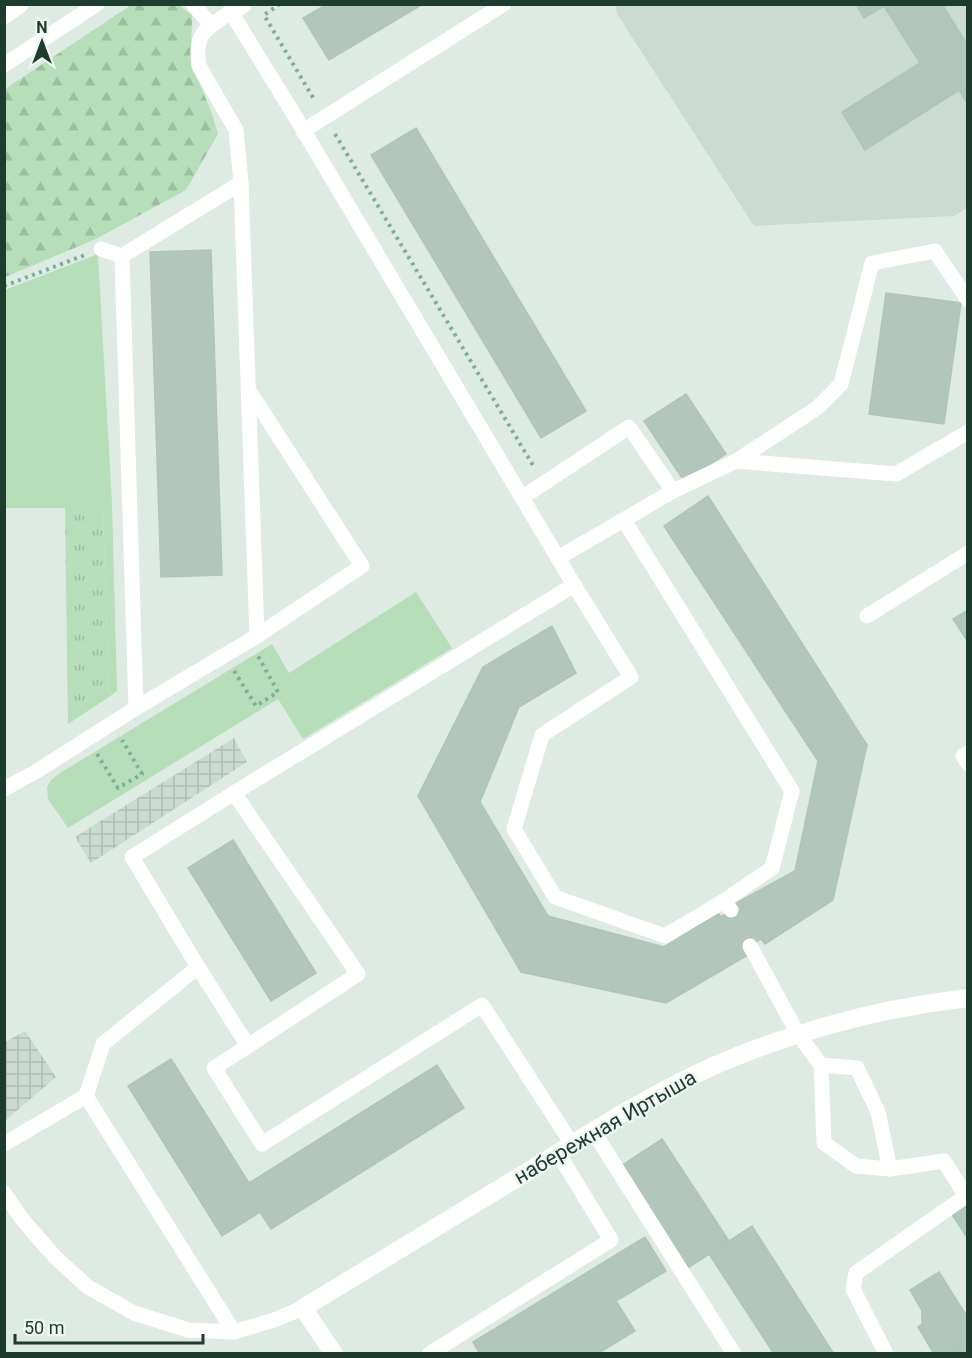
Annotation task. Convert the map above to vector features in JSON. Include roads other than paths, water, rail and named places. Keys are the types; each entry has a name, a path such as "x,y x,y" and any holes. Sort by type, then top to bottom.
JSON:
{"street":[{"path":"4,15 20,4"},
{"name":"набережная Иртыша","path":"303,1308 593,1131 693,1076 745,1053 798,1034 872,1014 968,998"},
{"path":"303,1308 334,1353"}],"lane":[{"path":"4,65 97,4"},
{"path":"193,4 211,25"},
{"path":"303,131 504,4"},
{"path":"253,638 249,390 241,183 236,130 199,66 197,54 206,28 237,8 303,131 631,677 542,735 514,829 555,897 665,936 727,906 772,868 792,791 624,520"},
{"path":"101,249 122,256 241,183"},
{"path":"558,558 673,492 736,461 817,408 841,384 872,263 935,251 968,300"},
{"path":"122,256 136,708"},
{"path":"4,789 253,638 362,566 249,390"},
{"path":"523,497 630,427 673,492"},
{"path":"736,461 896,474 968,432"},
{"path":"867,616 968,553"},
{"path":"248,1046 132,857 234,792 574,585"},
{"path":"968,753 963,756 968,764"},
{"path":"234,792 358,974 214,1068 262,1144 482,1005 565,1148 610,1240 429,1353"},
{"path":"750,946 798,1034 821,1065 824,1143 856,1166 890,1169 944,1161 967,1195 856,1273 853,1289 886,1353"},
{"path":"4,1144 86,1096 102,1044 198,967"},
{"path":"821,1065 857,1068 878,1112 890,1169"},
{"path":"86,1096 234,1332"},
{"path":"593,1131 734,1353"},
{"path":"4,1193 22,1219 55,1257 88,1287 134,1313 188,1330 234,1332 274,1320 303,1308"}]}
